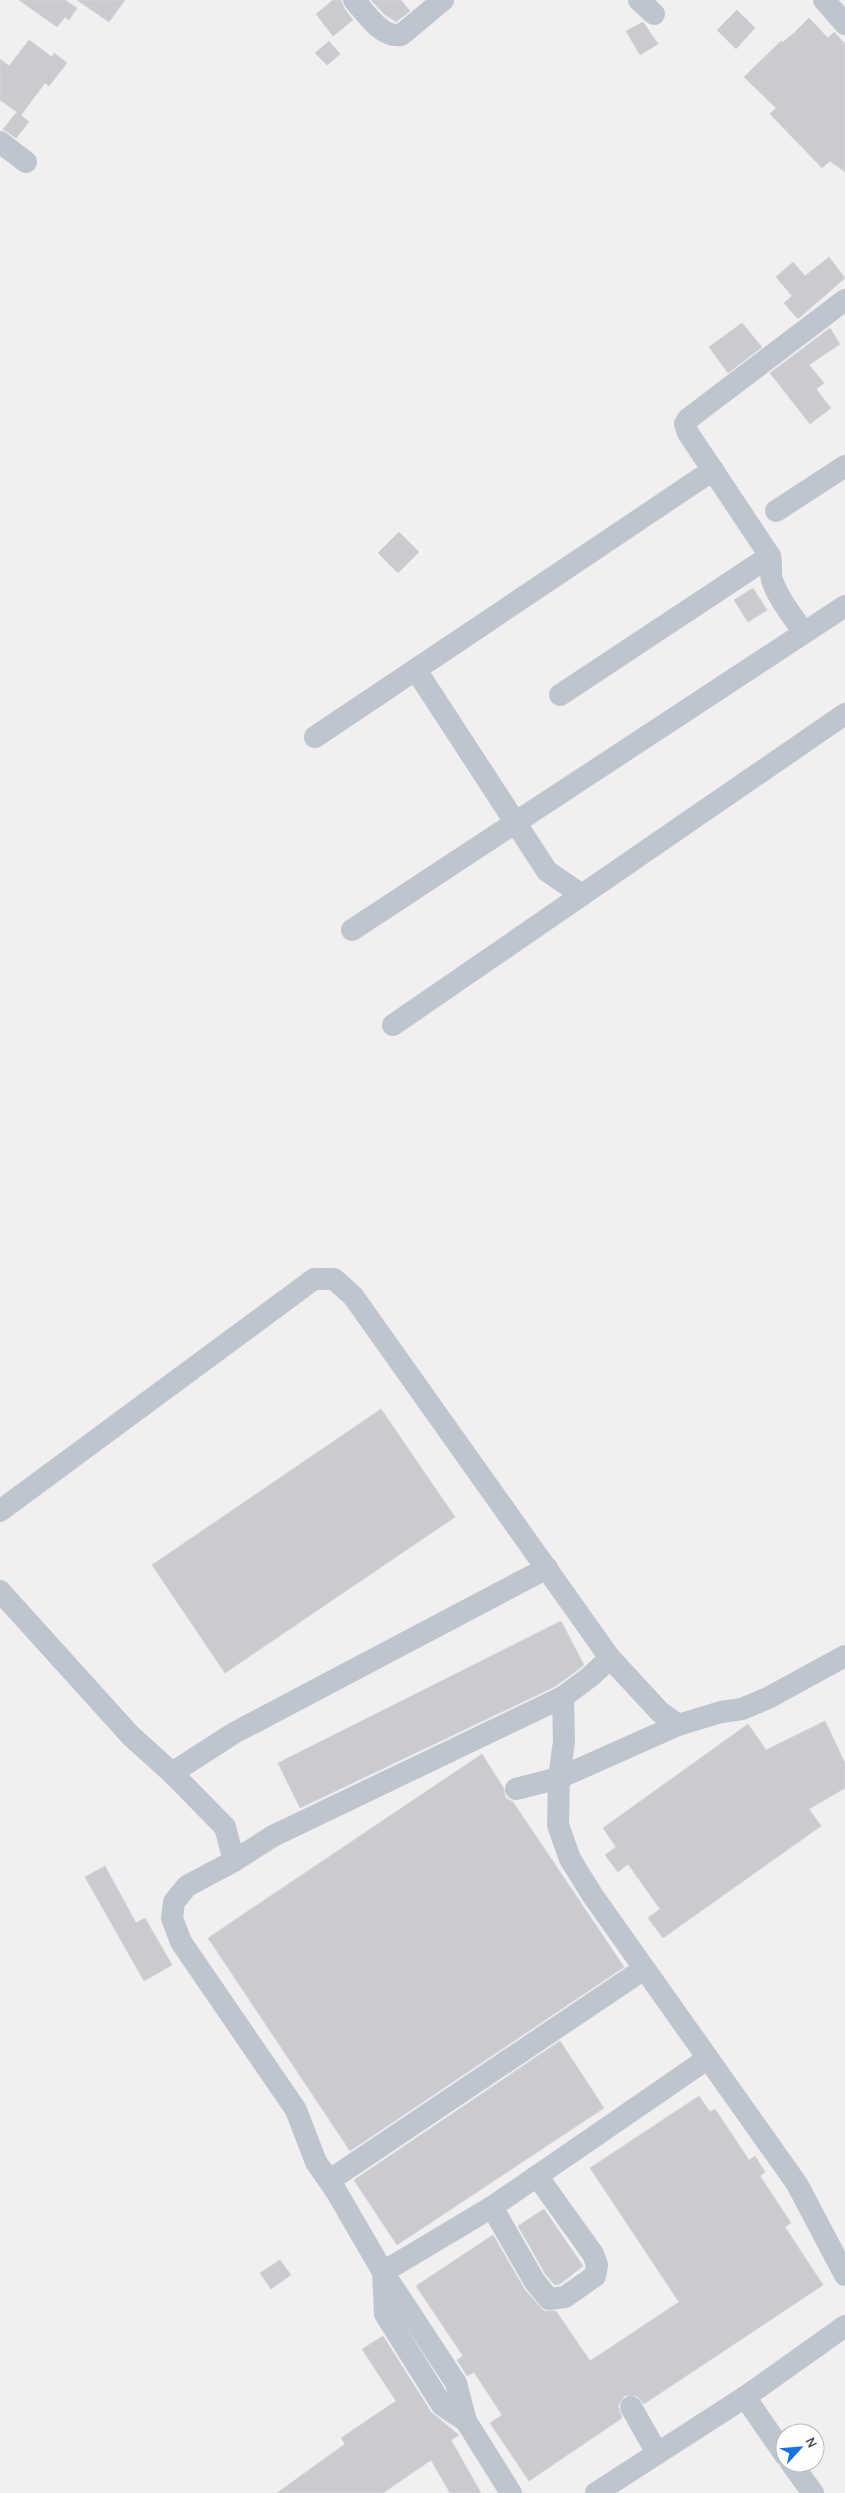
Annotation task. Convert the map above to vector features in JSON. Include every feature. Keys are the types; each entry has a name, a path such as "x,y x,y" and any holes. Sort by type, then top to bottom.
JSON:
{"street":[{"path":"354,0 384,32 393,36 401,35 443,0"},
{"path":"824,0 845,24"},
{"path":"0,142 26,162"},
{"path":"804,632 776,590 771,577 772,565 770,556 688,433 685,424 688,419 845,300"},
{"path":"776,512 845,466"},
{"path":"315,737 713,470"},
{"path":"560,694 770,556"},
{"path":"352,930 845,606"},
{"path":"416,670 547,870 582,895"},
{"path":"393,1025 845,714"},
{"path":"0,1511 314,1279 334,1279 353,1296 548,1568 610,1658 660,1712 678,1725"},
{"path":"172,1773 234,1733 548,1568"},
{"path":"0,1591 131,1736 172,1773 225,1827 234,1861"},
{"path":"721,1712 735,1697 845,1640"},
{"path":"516,1789 559,1778 678,1725 721,1712 742,1709 768,1698 845,1656"},
{"path":"511,2493 466,2421 442,2404 385,2314 382,2272 330,2180 316,2162 296,2110 181,1942 172,1918 174,1902 187,1886 234,1861 273,1836 563,1697 591,1676 610,1658"},
{"path":"563,1697 564,1742 559,1778 558,1825 570,1859 644,1969 797,2184 845,2274"},
{"path":"330,2180 644,1969"},
{"path":"382,2272 492,2208 708,2058"},
{"path":"492,2208 535,2282 549,2298 565,2297 587,2282 595,2276 597,2265 593,2254 537,2176"},
{"path":"596,2493 745,2397 845,2326"},
{"path":"745,2397 775,2440"},
{"path":"631,2407 657,2452"},
{"path":"798,2473 813,2493"}],"building":[{"path":"19,0 65,0 77,8 69,20 65,17 57,27"},
{"path":"77,0 125,0 109,22"},
{"path":"333,0 341,0 344,8 353,20 333,36 316,14"},
{"path":"371,0 401,0 410,11 396,22 384,14"},
{"path":"737,10 755,28 736,49 717,30"},
{"path":"809,18 828,38 834,32 845,44 845,172 830,161 822,168 770,114 776,108 744,77 781,41 783,42 794,33"},
{"path":"643,22 658,44 640,55 626,31"},
{"path":"29,40 52,57 54,53 67,63 49,86 45,83 21,115 29,122 16,138 3,129 17,112 0,100 0,59 9,66"},
{"path":"329,41 340,54 327,65 315,53"},
{"path":"829,257 845,278 798,319 784,303 792,296 776,277 793,262 805,276"},
{"path":"742,323 762,347 728,373 709,347"},
{"path":"830,328 840,344 809,365 824,383 816,389 831,408 810,424 770,373"},
{"path":"399,532 419,552 398,573 378,553"},
{"path":"753,588 767,610 748,622 734,600"},
{"path":"381,1409 455,1517 225,1673 152,1565"},
{"path":"561,1621 584,1665 556,1686 300,1808 278,1763"},
{"path":"825,1721 845,1763 845,1788 809,1809 821,1826 663,1938 648,1918 660,1909 628,1864 618,1872 605,1855 616,1847 603,1828 748,1724 766,1750"},
{"path":"482,1754 503,1787 506,1798 513,1802 624,1967 350,2151 208,1938"},
{"path":"105,1866 136,1923 145,1918 172,1965 144,1981 85,1877"},
{"path":"560,2041 604,2108 397,2245 354,2180"},
{"path":"699,2096 710,2112 715,2109 749,2160 755,2156 765,2172 760,2176 791,2223 785,2227 823,2285 644,2404 637,2396 624,2396 618,2406 622,2418 529,2481 490,2423 502,2415 474,2372 467,2376 457,2360 463,2356 416,2286 493,2235 525,2290 544,2311 556,2311 590,2361 679,2302 590,2168"},
{"path":"544,2209 583,2266 560,2284 555,2285 546,2275 518,2226"},
{"path":"280,2260 291,2275 271,2289 260,2273"},
{"path":"383,2336 431,2412 459,2435 451,2440 481,2493 450,2493 431,2460 383,2493 277,2493 345,2444 341,2438 396,2401 362,2349"}]}
